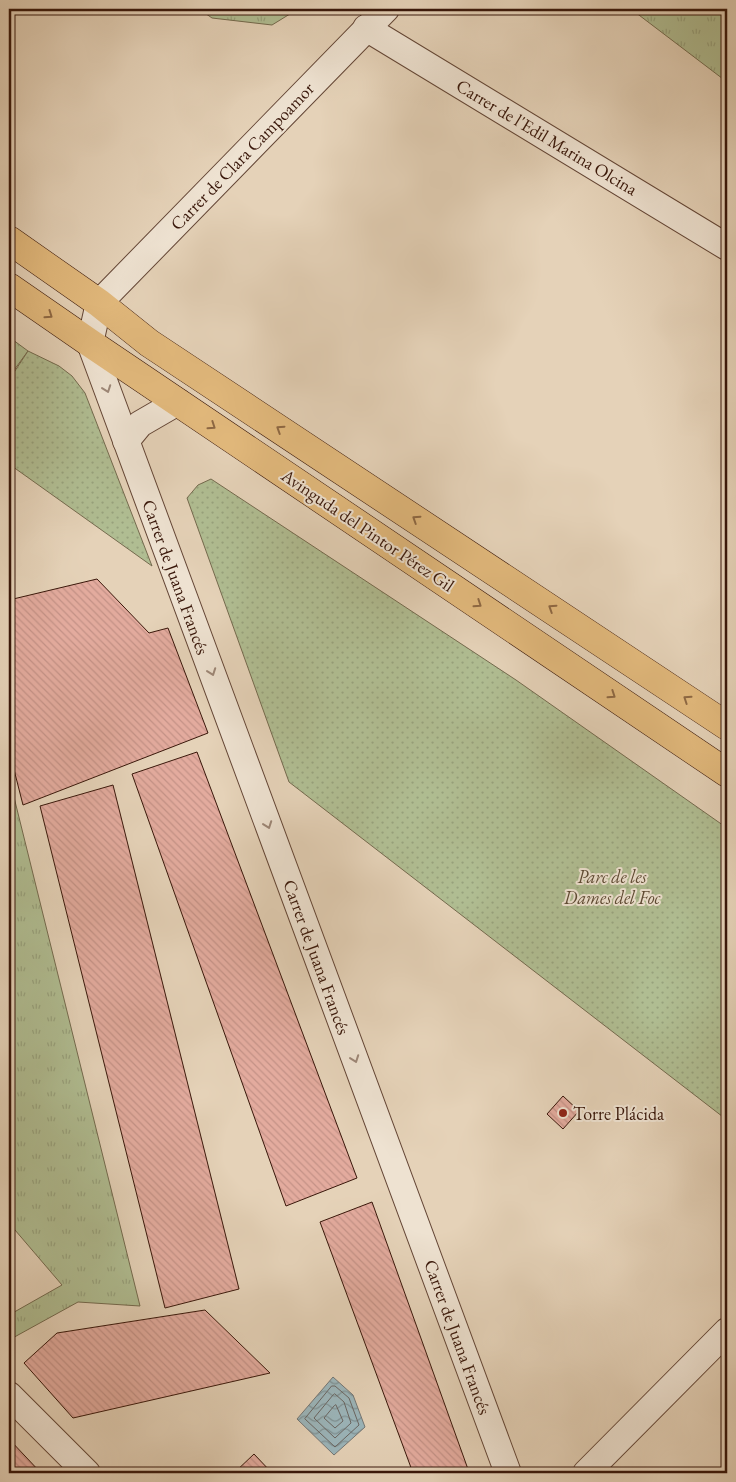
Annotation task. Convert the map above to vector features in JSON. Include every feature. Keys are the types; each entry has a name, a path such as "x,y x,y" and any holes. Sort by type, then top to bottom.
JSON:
{"main road":[{"name":"Avinguda del Pintor Pérez Gil","path":"9,240 99,303 149,343 727,726"},
{"name":"Avinguda del Pintor Pérez Gil","path":"9,287 727,773"}],"street":[{"name":"Carrer de Clara Campoamor","path":"99,303 386,9"},
{"name":"Carrer de l'Edil Marina Olcina","path":"366,28 727,247"},
{"path":"90,343 99,303"},
{"name":"Carrer de Juana Francés","path":"90,343 508,1473"},
{"path":"126,441 140,424 178,402"},
{"path":"586,1473 727,1331"},
{"path":"9,1395 87,1473"}],"green space":[{"path":"199,9 298,9 272,25 212,18"},
{"path":"631,9 727,9 727,82"},
{"path":"9,337 28,351 9,377"},
{"path":"28,351 59,366 72,376 85,393 152,566 9,464 9,380"},
{"name":"Parc de les Dames del Foc","path":"211,479 516,680 727,828 727,1120 289,782 187,498 198,485"},
{"path":"9,777 140,1306 78,1302 9,1340 9,1315 62,1285 9,1223"}],"water":[{"path":"333,1377 353,1395 365,1427 334,1455 297,1419"}],"building":[{"path":"97,579 149,633 168,628 208,733 23,805 9,750 9,600"},
{"path":"197,752 357,1178 286,1206 132,774"},
{"path":"113,785 239,1289 165,1308 40,806"},
{"name":"Torre Plácida","path":"563,1096 579,1111 563,1129 547,1114"},
{"path":"372,1202 469,1472 413,1473 320,1222"},
{"path":"205,1310 270,1373 73,1418 24,1363 57,1333"},
{"path":"9,1439 41,1473 9,1473"},
{"path":"254,1454 272,1473 234,1473"}],"place":[{"name":"Torre Plácida","path":"563,1113"}]}
